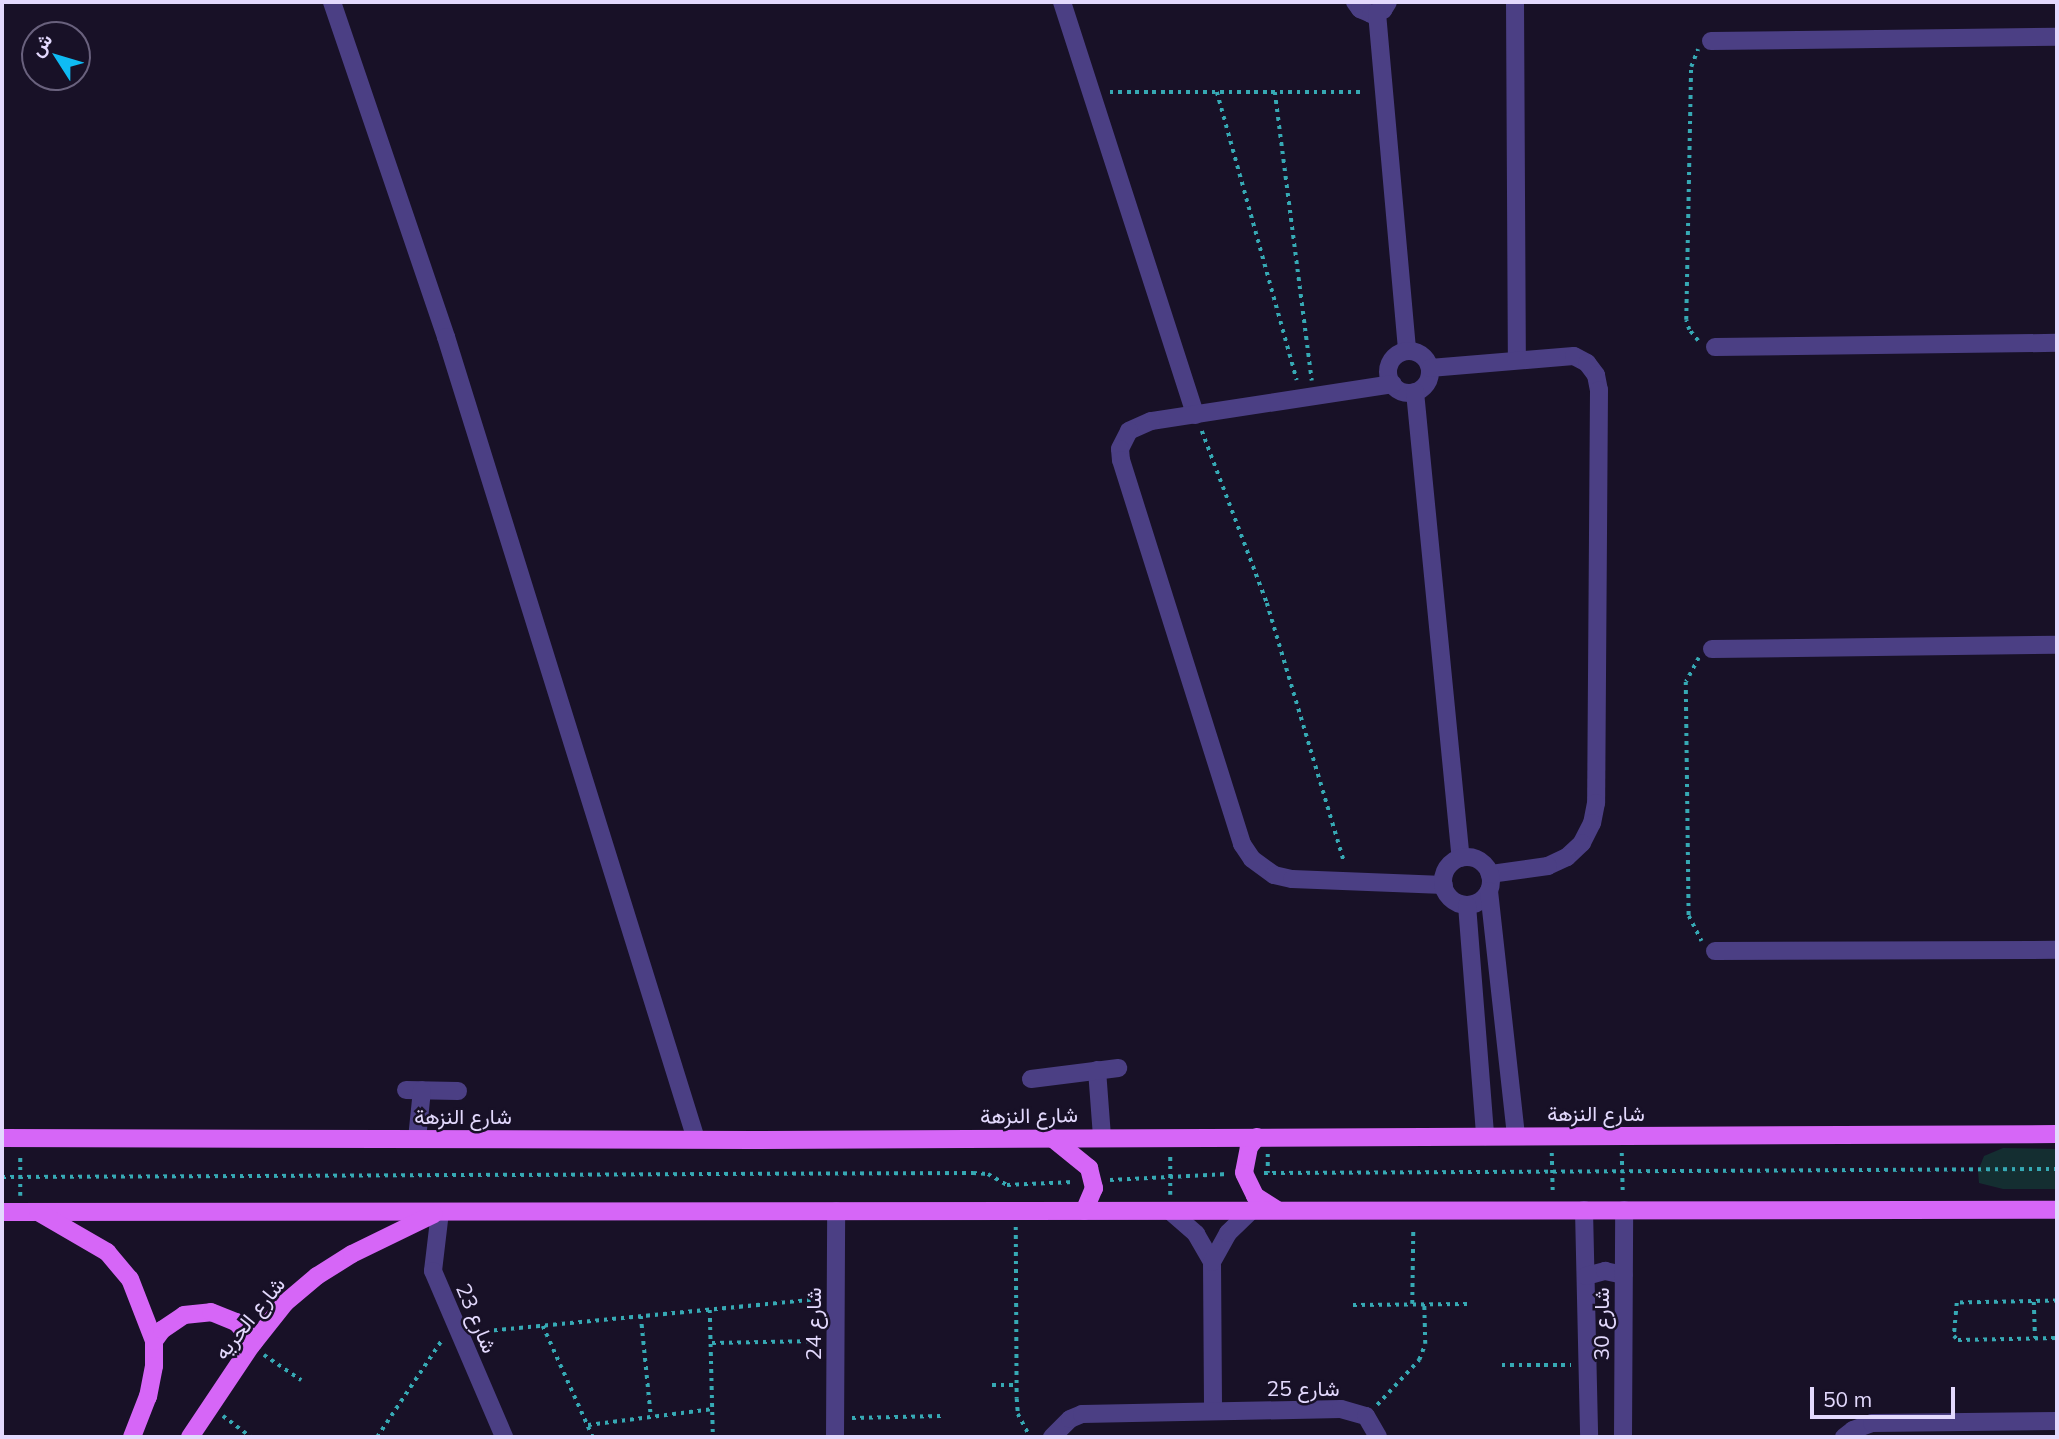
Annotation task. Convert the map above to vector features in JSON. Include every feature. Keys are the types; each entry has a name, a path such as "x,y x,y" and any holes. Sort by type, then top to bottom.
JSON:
{"main road":[{"name":"شارع النزهة","path":"2,1138 696,1139 2057,1134"},
{"path":"1257,1137 1249,1147 1244,1173 1255,1196 1277,1210"},
{"path":"1052,1138 1089,1168 1094,1188 1084,1211"},
{"path":"20,1212 2057,1210"},
{"path":"20,1212 107,1252 130,1279 154,1341 154,1366 148,1396 132,1437"},
{"name":"شارع الحريه","path":"192,1436 252,1344 285,1303 317,1276 352,1254 439,1212"},
{"path":"154,1341 162,1330 184,1315 211,1312 236,1322 252,1344"}],"street":[{"path":"332,2 446,337 696,1139"},
{"path":"1062,2 1195,415"},
{"path":"1355,2 1365,12 1383,7 1384,92 1407,351"},
{"path":"1516,2 1517,359"},
{"path":"1711,41 2057,37"},
{"path":"1715,347 2057,342"},
{"path":"1407,351 1422,356 1430,368 1427,383 1415,392 1402,392 1389,378 1390,364 1407,351"},
{"path":"1430,368 1574,356 1587,363 1596,375 1599,390 1596,803 1587,833 1567,857 1548,866 1489,883 1476,903 1467,905 1452,900 1444,885 1447,868 1461,858 1479,860 1489,883 1516,1136"},
{"path":"1393,384 1151,421 1129,431 1120,449 1121,460 1242,844 1252,859 1274,875 1444,885"},
{"path":"1415,392 1461,858"},
{"path":"1712,649 2057,645"},
{"path":"1467,905 1485,1136"},
{"path":"1715,951 2057,950"},
{"path":"1031,1079 1118,1068"},
{"path":"1097,1070 1102,1137"},
{"path":"417,1139 414,1090 458,1091"},
{"name":"شارع 30","path":"1584,1210 1589,1437"},
{"name":"شارع 30","path":"1623,1437 1624,1210"},
{"name":"شارع 24","path":"835,1437 836,1211"},
{"path":"1170,1211 1196,1234 1212,1262"},
{"path":"1213,1411 1212,1262 1228,1233 1251,1211"},
{"name":"شارع 23","path":"439,1212 433,1270 504,1437"},
{"path":"1586,1276 1605,1271 1624,1275"},
{"name":"شارع 25","path":"1052,1437 1070,1419 1082,1414 1340,1409 1366,1416 1378,1437"},
{"path":"1844,1437 1853,1430 1872,1423 2057,1421"}],"path":[{"path":"1711,41 1696,51 1691,67 1686,320 1695,339 1715,347"},
{"path":"1091,92 1384,92"},
{"path":"1217,92 1308,398"},
{"path":"1275,92 1308,398"},
{"path":"1195,415 1267,603 1349,881"},
{"path":"1712,649 1695,662 1686,682 1689,916 1698,936 1715,951"},
{"path":"1621,1135 1624,1210"},
{"path":"1552,1136 1553,1210"},
{"path":"20,1138 20,1212"},
{"path":"1170,1138 1170,1211"},
{"path":"2,1177 973,1173 988,1174 1007,1185 1244,1173 2057,1169"},
{"path":"1412,1304 1413,1210"},
{"path":"1016,1211 1018,1414 1030,1437"},
{"path":"379,1436 456,1329 543,1326 836,1297"},
{"path":"2034,1301 2035,1338"},
{"path":"2057,1301 1957,1303 1954,1336 1958,1340 2057,1338"},
{"path":"1366,1416 1419,1360 1425,1344 1424,1304"},
{"path":"1353,1305 1468,1304"},
{"path":"710,1310 713,1437"},
{"path":"641,1316 651,1417"},
{"path":"543,1326 593,1437"},
{"path":"711,1343 836,1341"},
{"path":"252,1344 301,1380"},
{"path":"1502,1365 1587,1365"},
{"path":"992,1385 1017,1385"},
{"path":"210,1406 251,1437"},
{"path":"587,1425 713,1409"},
{"path":"835,1419 941,1416"}],"green space":[{"path":"2003,1148 2057,1149 2057,1189 2003,1189 1979,1183 1978,1171 1984,1156"}]}
